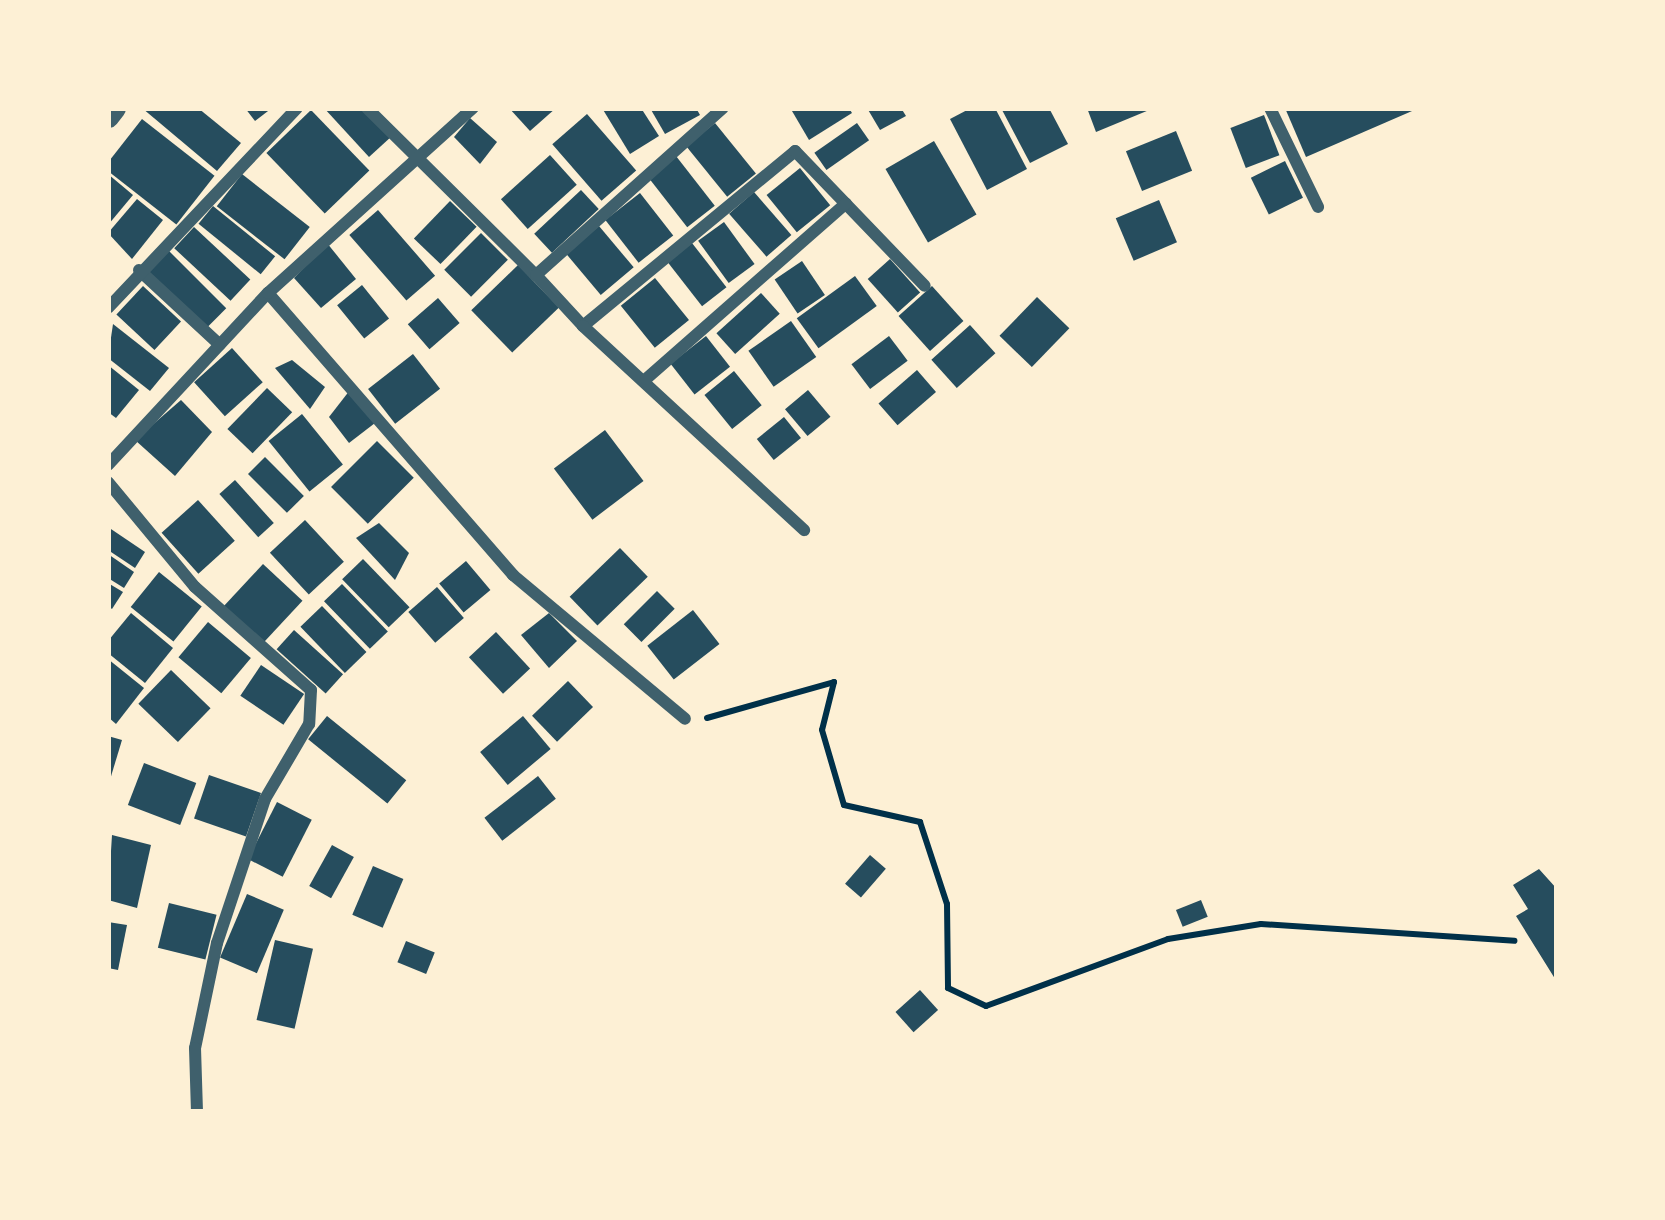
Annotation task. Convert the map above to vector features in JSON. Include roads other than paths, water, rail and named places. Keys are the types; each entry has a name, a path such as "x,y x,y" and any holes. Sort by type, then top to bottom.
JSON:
{"street":[{"path":"108,117 115,108"},
{"path":"108,308 113,290 139,270 296,108"},
{"path":"367,108 583,326 646,379 804,530"},
{"path":"108,465 268,293 413,156 473,108"},
{"path":"536,275 723,108"},
{"path":"1270,108 1318,207"},
{"path":"583,326 795,151 925,286"},
{"path":"646,379 846,203"},
{"path":"139,270 220,345"},
{"path":"268,293 513,575 686,719"},
{"path":"108,482 195,587 311,690 309,724 265,799 218,943 195,1048 197,1112"}]}
